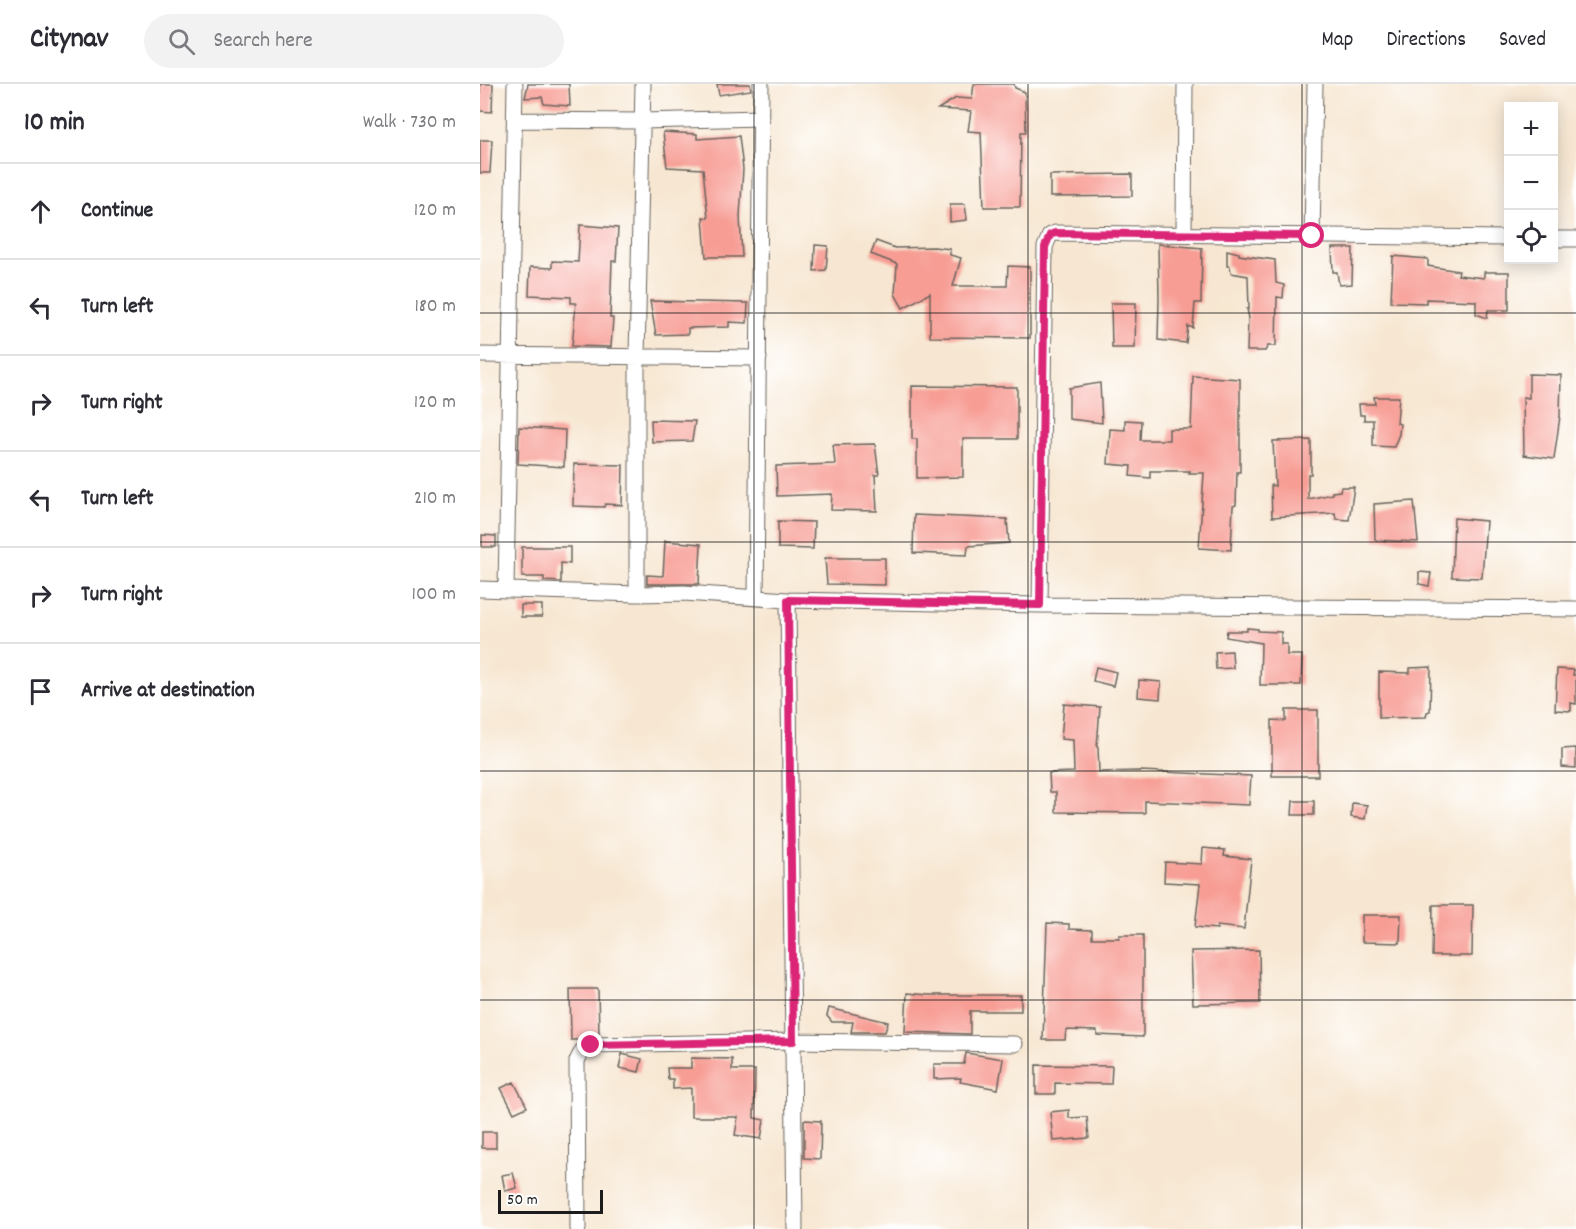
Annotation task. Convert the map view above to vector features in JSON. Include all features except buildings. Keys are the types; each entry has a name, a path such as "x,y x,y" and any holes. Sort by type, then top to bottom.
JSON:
{"street":[{"path":"506,590 515,84"},
{"path":"637,594 637,357 643,84"},
{"path":"756,598 761,84"},
{"path":"1184,234 1185,84"},
{"path":"1312,236 1315,84"},
{"path":"515,120 642,121 761,118"},
{"path":"1040,605 1045,247 1048,238 1055,233 1504,238"},
{"path":"1558,239 1576,239"},
{"path":"480,355 759,358"},
{"path":"480,589 637,594 684,593 788,600 1040,605 1576,609"},
{"path":"788,600 795,1229"},
{"path":"578,1229 577,1061 582,1051 591,1045 793,1041 1015,1044"}],"route":[{"path":"591,1045 793,1041 788,600 1040,605 1045,247 1050,235 1055,233 1312,236"}]}
